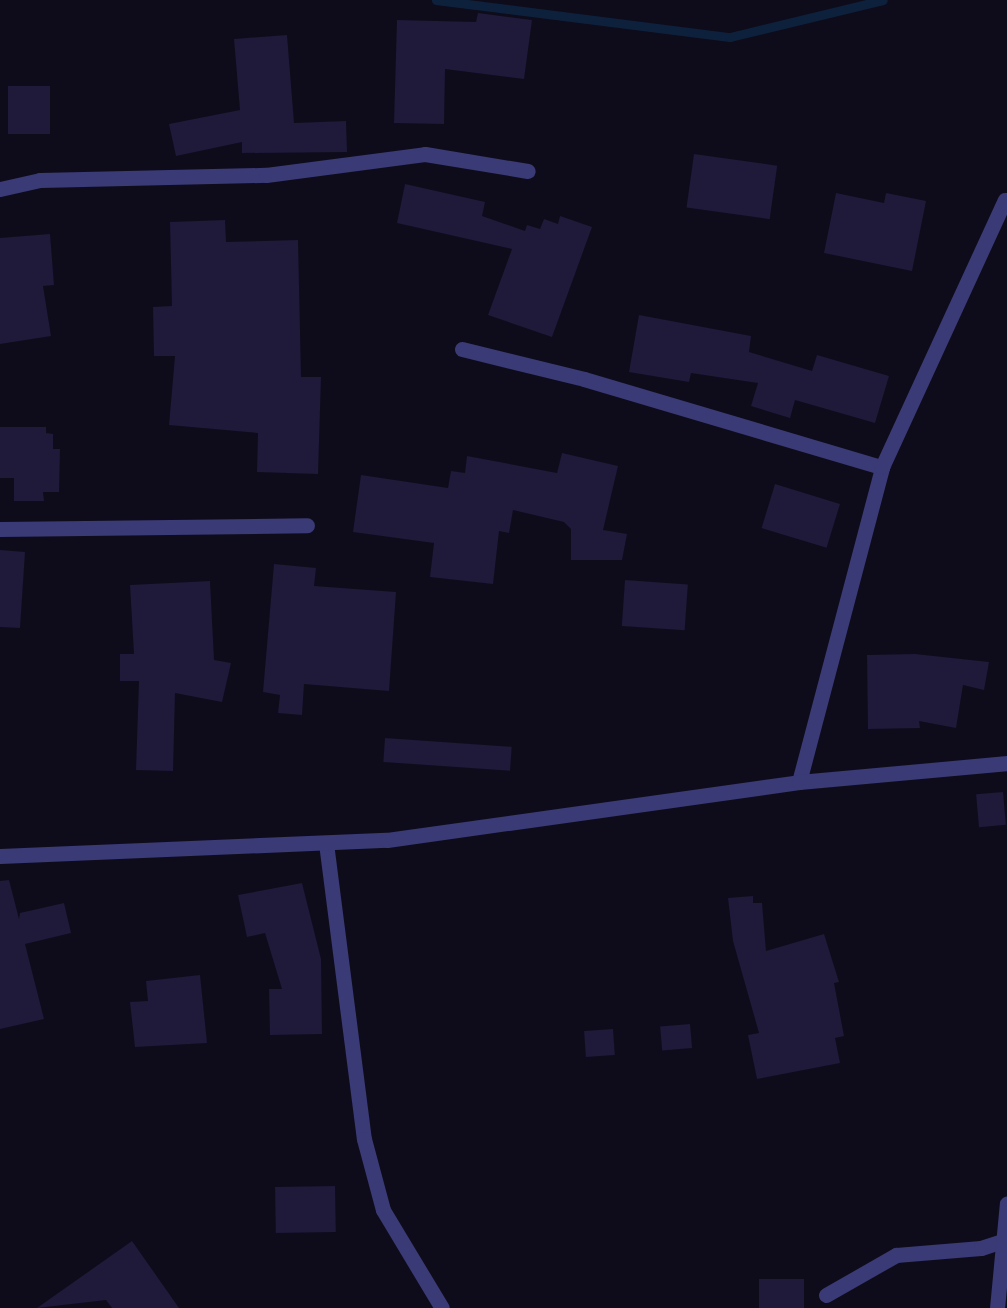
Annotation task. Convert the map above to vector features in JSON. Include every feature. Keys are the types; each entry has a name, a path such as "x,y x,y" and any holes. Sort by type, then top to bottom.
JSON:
{"street":[{"path":"0,189 40,180 296,173 425,154 528,171"},
{"path":"799,782 882,467 1005,200"},
{"path":"462,349 584,379 882,467"},
{"path":"0,529 307,525"},
{"path":"0,856 387,840 799,782 1007,763"},
{"path":"326,843 364,1139 383,1210 442,1308"},
{"path":"997,1308 1007,1203"},
{"path":"826,1295 896,1255 981,1248 1002,1241"}],"building":[{"path":"478,13 532,20 524,79 445,69 444,124 394,123 397,20 476,22"},
{"path":"287,35 294,123 346,121 347,152 242,153 242,142 176,156 169,124 240,110 234,39"},
{"path":"8,86 50,86 50,134 8,134"},
{"path":"694,154 777,166 770,219 686,207"},
{"path":"405,184 485,202 482,216 525,231 527,225 540,229 544,219 558,224 560,216 592,227 552,337 488,315 512,249 397,223"},
{"path":"836,193 884,203 886,193 926,201 912,271 824,253"},
{"path":"225,220 226,242 298,240 301,377 321,377 318,474 257,472 258,433 169,425 175,356 154,356 153,307 172,306 170,222"},
{"path":"50,234 54,285 43,286 51,336 0,344 0,238"},
{"path":"639,315 751,336 749,352 812,371 817,355 889,376 875,423 795,400 790,418 751,406 758,383 691,373 689,382 629,372"},
{"path":"0,427 46,427 46,433 53,434 53,449 60,449 59,492 43,492 44,501 14,501 14,478 0,478"},
{"path":"562,453 618,466 603,530 627,534 622,560 571,560 571,529 564,522 513,510 509,533 499,531 493,584 430,577 434,543 353,532 361,475 448,488 451,471 465,473 467,456 557,473"},
{"path":"775,484 840,504 827,548 762,528"},
{"path":"0,550 25,552 20,628 0,627"},
{"path":"274,564 316,568 314,586 396,592 389,691 304,684 302,715 278,713 280,695 263,692"},
{"path":"625,580 688,584 685,630 622,626"},
{"path":"210,581 214,660 231,663 222,702 175,693 173,771 136,770 139,681 120,681 120,654 134,654 130,585"},
{"path":"915,654 989,662 984,690 963,685 956,728 919,721 920,728 868,729 867,655"},
{"path":"385,738 512,747 510,771 383,762"},
{"path":"1003,792 1006,825 979,827 976,794"},
{"path":"9,880 19,919 20,913 64,903 71,933 25,944 44,1019 0,1029 0,881"},
{"path":"302,883 321,959 322,1034 270,1035 269,989 282,989 265,933 247,937 238,895"},
{"path":"753,896 753,903 762,903 766,951 824,934 839,982 834,983 844,1036 835,1038 840,1063 757,1079 748,1035 759,1033 733,941 728,898"},
{"path":"200,975 207,1043 135,1047 130,1002 148,1001 146,981"},
{"path":"690,1024 692,1048 662,1051 660,1027"},
{"path":"613,1029 615,1055 586,1057 584,1031"},
{"path":"335,1186 336,1232 276,1233 275,1187"},
{"path":"132,1241 179,1308 112,1308 106,1300 37,1308"},
{"path":"759,1279 804,1279 804,1308 759,1308"}],"waterway":[{"path":"436,0 730,37 883,0"}]}
